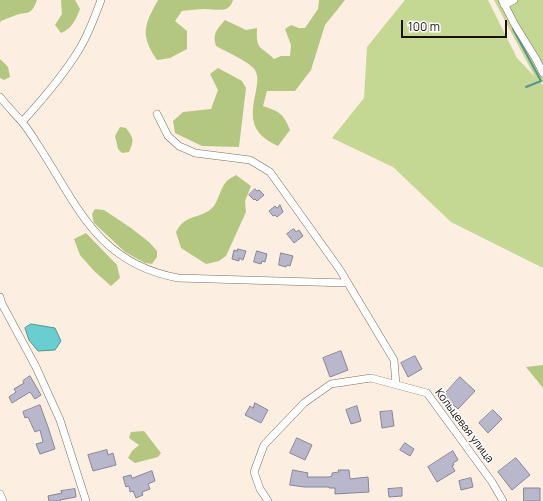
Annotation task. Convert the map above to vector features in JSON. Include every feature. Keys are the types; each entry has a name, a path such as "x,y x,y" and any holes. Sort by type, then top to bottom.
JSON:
{"street":[{"path":"22,122 39,103 80,48 93,23 101,0"},
{"path":"514,0 503,3 514,25 536,59 543,73"},
{"path":"0,97 22,122 89,224 112,249 125,259 142,268 162,275 178,278 348,283"},
{"path":"157,114 168,136 179,146 194,153 250,160 270,172 348,283 394,360 396,384"},
{"path":"0,297 2,304 36,367 60,420 86,501"},
{"name":"Кольцевая улица","path":"268,501 260,489 254,472 264,445 304,403 331,384 371,378 427,393 492,482 503,501"},
{"path":"0,494 2,501"}],"green space":[{"path":"0,0 37,0 31,11 16,15 1,21 0,23"},
{"path":"61,0 75,0 80,9 71,26 61,33 55,25 62,14"},
{"path":"158,0 233,0 229,7 222,10 202,9 182,11 175,21 187,31 187,49 170,58 157,60 148,44 146,30 147,23"},
{"path":"319,0 345,0 325,25 311,70 295,91 267,91 263,106 280,114 290,130 278,146 262,136 254,124 253,109 257,80 255,70 243,60 216,46 215,35 225,20 246,30 257,28 257,41 262,49 274,59 281,56 290,56 291,45 285,29 291,25 299,28 305,28 318,9"},
{"path":"405,0 488,0 517,58 535,77 494,0 543,0 543,83 539,82 543,85 543,268 451,222 393,167 332,138 364,98 367,47"},
{"path":"0,59 8,67 10,77 4,80 0,78"},
{"path":"218,68 242,81 246,88 239,147 202,146 175,133 173,121 183,112 211,109 218,90 210,74"},
{"path":"120,127 126,128 131,134 132,145 129,152 122,153 118,149 115,136"},
{"path":"236,175 251,186 245,201 246,212 226,256 219,261 206,264 181,248 176,232 188,219 211,209 216,203 226,182"},
{"path":"95,209 104,210 149,242 157,251 157,257 152,264 145,263 125,252 94,223 92,214"},
{"path":"86,233 117,265 120,278 111,286 94,271 80,255 74,239"},
{"path":"543,365 543,388 526,367"},
{"path":"144,431 161,453 158,457 135,463 128,458 132,451 139,445 129,438 131,432"}],"water":[{"path":"31,324 55,328 61,341 55,350 38,351 29,340 25,328"}],"building":[{"path":"255,189 257,191 259,190 264,195 257,201 249,195"},
{"path":"280,205 283,212 277,217 275,215 273,216 269,211 275,206 277,208"},
{"path":"294,229 296,232 299,230 303,236 294,243 287,234"},
{"path":"238,249 246,251 243,260 239,258 239,261 232,259 234,250 237,251"},
{"path":"257,251 267,254 265,262 262,261 261,264 254,262"},
{"path":"281,253 293,256 290,266 287,265 286,267 279,265"},
{"path":"341,351 348,370 330,377 323,358"},
{"path":"415,356 422,369 408,377 401,363"},
{"path":"30,376 41,395 35,399 30,392 12,403 9,397 16,392 14,389 24,383 23,381"},
{"path":"460,377 475,391 458,409 443,396"},
{"path":"255,403 268,410 261,423 245,415 250,406 253,408"},
{"path":"40,405 55,449 40,454 36,444 43,442 40,430 35,432 28,417 25,418 23,412"},
{"path":"357,406 361,421 351,424 346,410"},
{"path":"493,410 502,419 488,433 479,423"},
{"path":"392,411 394,426 382,428 380,412"},
{"path":"297,438 312,445 305,460 290,453"},
{"path":"405,443 414,449 410,456 400,450"},
{"path":"107,450 108,455 113,453 116,465 93,471 88,455"},
{"path":"453,451 458,460 453,463 454,465 452,466 455,471 437,482 428,467"},
{"path":"516,458 530,475 512,490 498,472"},
{"path":"293,470 308,473 307,477 329,477 332,476 332,473 339,472 338,470 349,470 350,479 368,477 369,492 335,494 335,488 290,485"},
{"path":"152,471 155,481 148,484 150,489 142,492 143,495 136,498 133,491 130,492 129,486 126,487 123,477 131,475 132,478"},
{"path":"471,478 473,487 461,490 459,481"},
{"path":"402,488 402,496 389,497 388,489"},
{"path":"524,488 540,488 540,501 524,501"},
{"path":"75,489 76,497 60,500 61,501 49,501 48,496 62,493 61,491"}],"waterway":[{"path":"513,29 541,81 526,87"}]}
